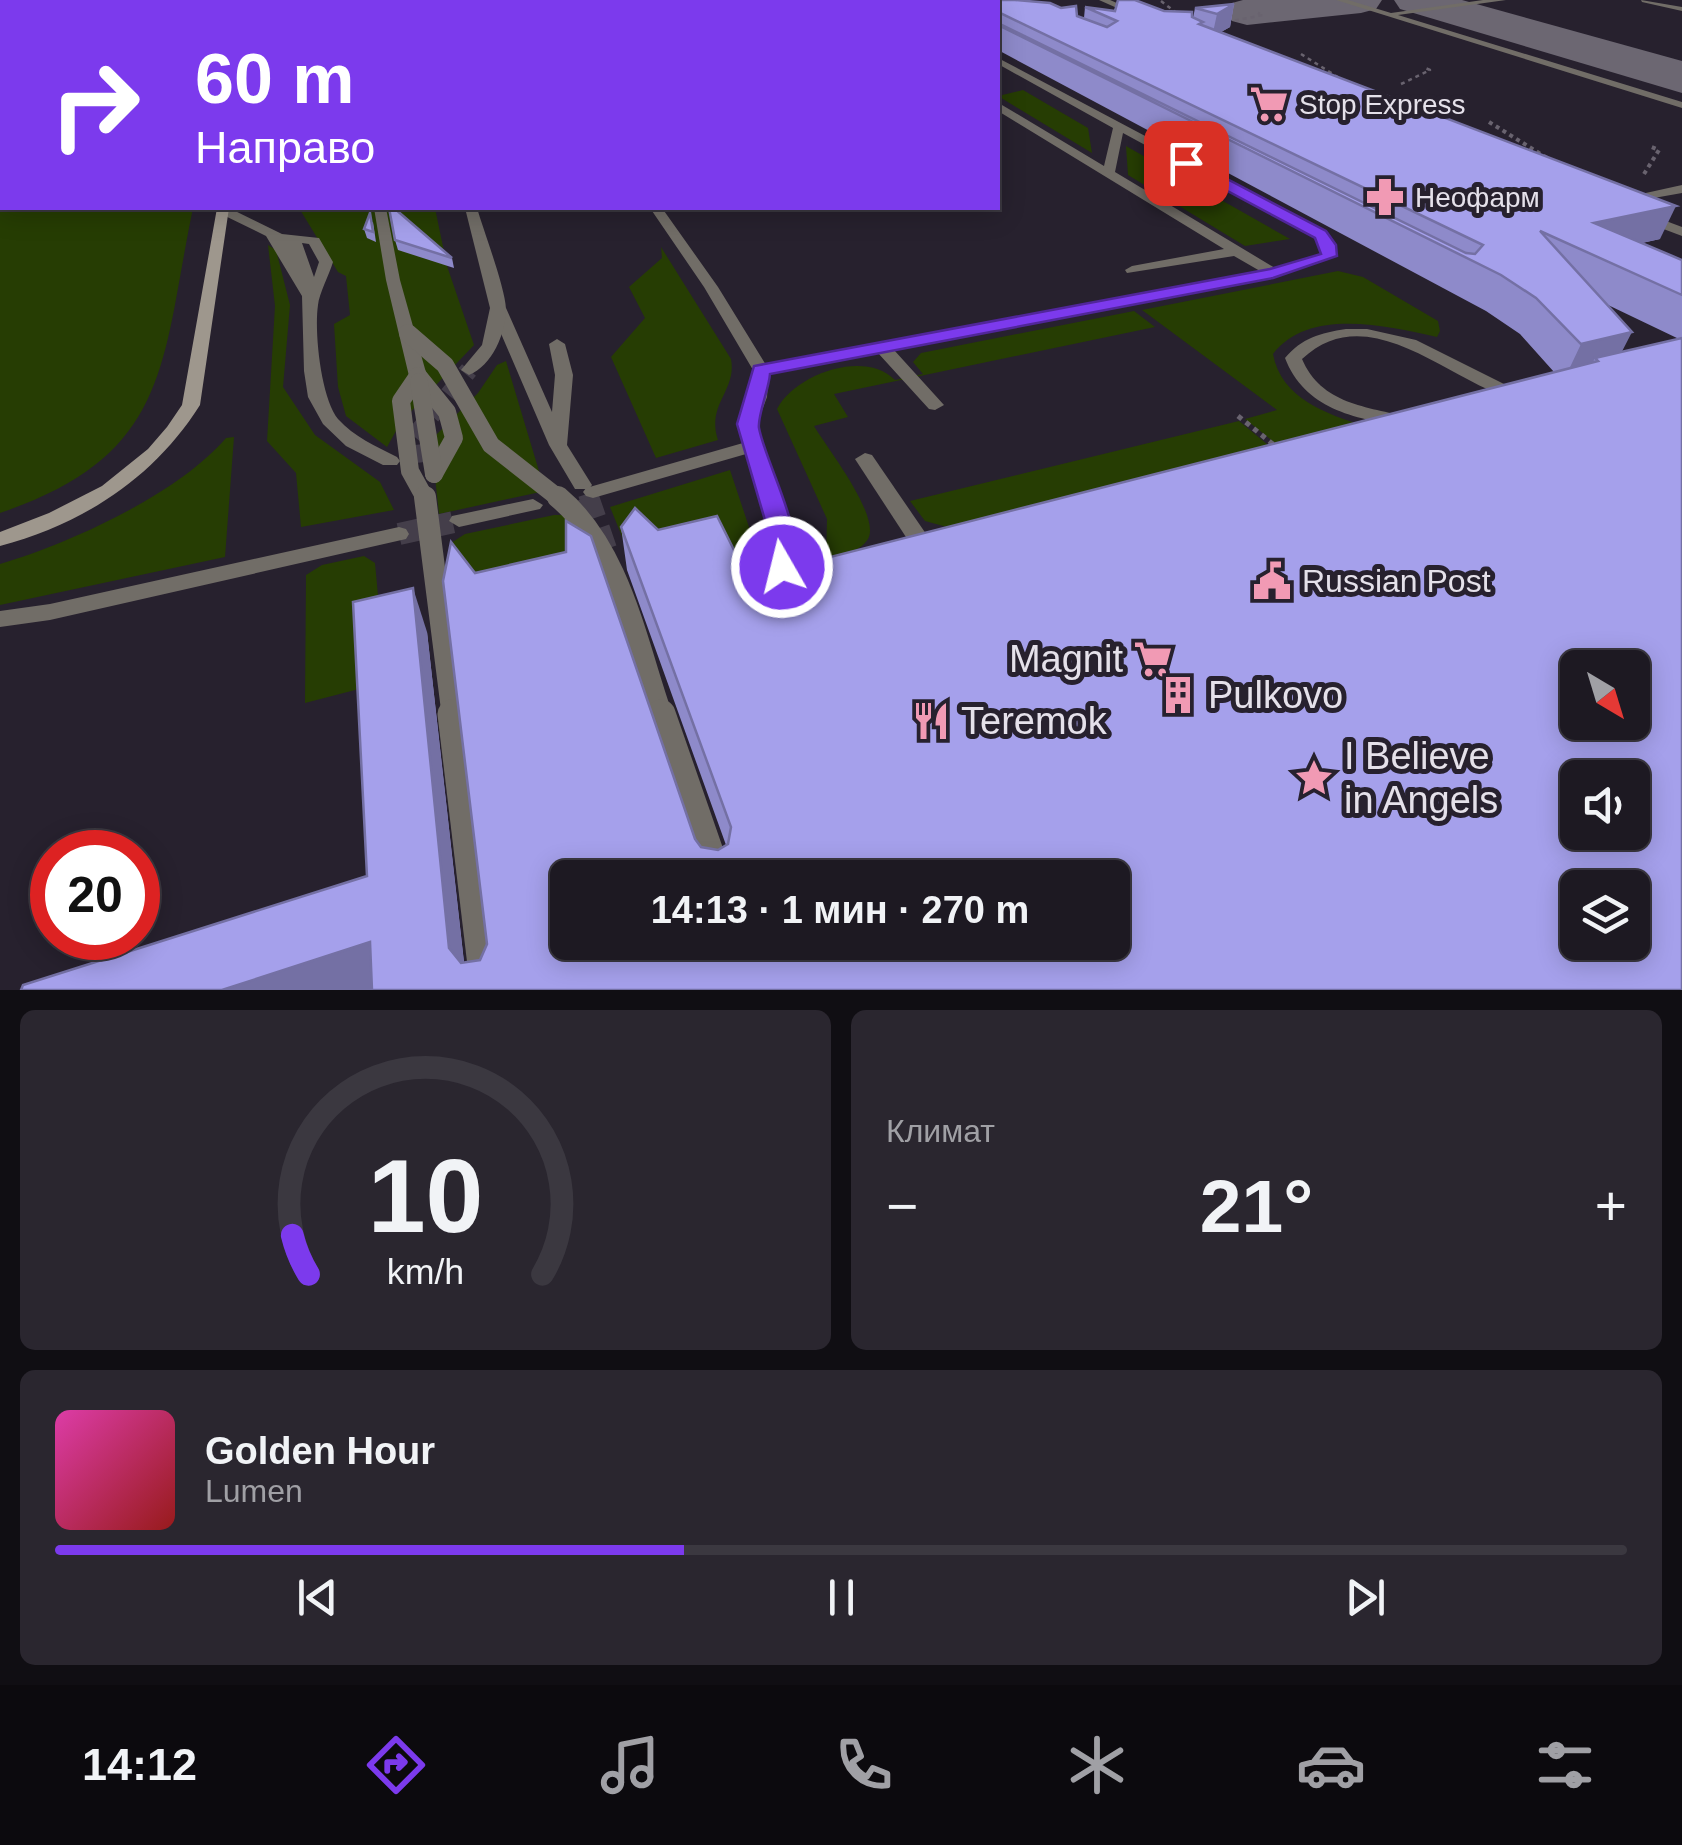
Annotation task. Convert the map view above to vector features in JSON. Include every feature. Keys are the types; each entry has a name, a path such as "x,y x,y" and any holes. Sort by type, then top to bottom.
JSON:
{"main road":[{"path":"0,539 114,488 158,454 176,431 191,405 223,210"}],"street":[{"path":"1103,0 1151,19"},
{"path":"1340,0 1682,104"},
{"path":"1388,14 1502,0"},
{"path":"1645,0 1682,9"},
{"path":"761,370 1273,273 1328,256 1328,245 1321,235 1000,62"},
{"path":"1000,109 1273,273"},
{"path":"1108,176 1119,127"},
{"path":"1682,189 1608,202 1682,232"},
{"path":"227,210 297,246 313,300 312,387 324,418 361,450 390,460"},
{"path":"380,210 393,280 418,376 434,474 427,501 485,990"},
{"path":"472,210 498,308 558,445 588,489 752,446"},
{"path":"657,210 711,287 761,370 758,397 748,424 783,541 782,567 770,587 747,599 792,586"},
{"path":"1132,270 1236,251"},
{"path":"469,370 490,346 498,308"},
{"path":"408,333 445,365 491,446 563,501 586,526 607,559 712,860"},
{"path":"1381,437 1422,424 1380,418 1314,392 1297,374 1293,358 1303,345 1324,336 1386,337 1420,346 1450,360 1486,385 1535,398 1490,410"},
{"path":"557,344 564,375 558,445"},
{"path":"882,347 935,406"},
{"path":"418,376 401,401 410,470 427,501"},
{"path":"865,459 927,552"},
{"path":"459,521 533,505"},
{"path":"0,619 50,612 399,534"},
{"path":"746,960 757,990"}],"path":[{"path":"1161,1 1194,27"},
{"path":"1227,22 1264,15 1258,12"},
{"path":"1301,54 1353,88"},
{"path":"1400,84 1430,70 1422,67"},
{"path":"1489,122 1554,162"},
{"path":"1643,174 1659,150 1649,146"},
{"path":"1238,416 1292,460"}],"green space":[{"path":"1023,90 1088,128 1092,153 1000,97"},
{"path":"1126,146 1290,239 1245,246 1128,175"},
{"path":"0,210 193,210 163,357 149,396 128,432 98,463 56,490 0,513"},
{"path":"300,210 435,210 447,266 474,345 401,422 387,447 346,416 338,387 334,324 350,315 346,276 338,272"},
{"path":"268,245 276,250 290,305 283,387 315,435 380,482 394,510 301,527 296,473 267,441 275,306"},
{"path":"661,247 731,359 732,370 716,417 718,440 656,458 611,357 645,318 629,287 662,258"},
{"path":"1338,271 1363,277 1438,321 1440,331 1437,337 1373,325 1328,325 1288,339 1273,354 1285,382 1321,410 1365,426 1280,447 1245,419 1277,410 1142,310"},
{"path":"1134,311 1155,327 834,394 848,417 814,426 860,499 870,528 868,539 860,547 826,561 827,519 777,409 799,385 814,376 849,366 882,371 895,380 923,374 913,362 921,353"},
{"path":"506,361 545,491 439,514 431,440 478,393 497,365"},
{"path":"1239,421 1273,449 947,527 925,521 910,501"},
{"path":"234,437 225,557 0,605 0,564 122,514 180,478 226,438"},
{"path":"730,470 753,539 752,568 739,578 647,598 610,507"},
{"path":"566,515 603,626 467,661 451,543 465,534"},
{"path":"364,556 375,563 386,682 305,703 306,575 322,565"}],"building":[{"path":"1000,0 1050,3 1061,8 1076,6 1077,16 1107,27 1117,21 1085,7 1115,11 1118,0 1135,0 1164,11 1192,12 1192,17 1203,22 1199,24 1676,206 1594,223 1682,260 1682,295 1540,231 1632,332 1581,344 1536,298 1501,275 1000,24 1466,253 1475,254 1483,245 1000,13"},
{"path":"1234,4 1217,14 1195,8"},
{"path":"389,210 396,210 452,258 395,240"},
{"path":"370,213 373,232 364,229"},
{"name":"Pulkovo","path":"1682,338 1682,990 372,990 370,942 222,990 21,990 23,985 102,960 160,960 160,942 367,876 353,602 413,588 449,948 461,963 480,960 487,944 443,581 451,542 475,573 566,552 566,521 591,536 695,839 701,847 718,850 728,844 731,827 621,527 635,508 658,530 717,516 748,578 1598,361 1595,358"}],"taxiway":[{"path":"1247,12 1361,0"},
{"path":"1415,0 1682,77"}],"tunnel":[{"path":"416,463 413,438 469,370"},
{"path":"588,497 606,549"},
{"path":"399,534 459,521"}],"place":[{"name":"Stop Express","path":"1269,104"},
{"name":"Неофарм","path":"1385,197"},
{"name":"Russian Post","path":"1272,581"},
{"name":"Magnit","path":"1153,659"},
{"name":"Pulkovo","path":"1178,695"},
{"name":"Teremok","path":"931,721"},
{"name":"I Believe in Angels","path":"1314,778"}],"route":[{"path":"782,567 783,541 748,424 758,397 761,370 1273,273 1328,256 1328,245 1321,235 1186,163"}]}
